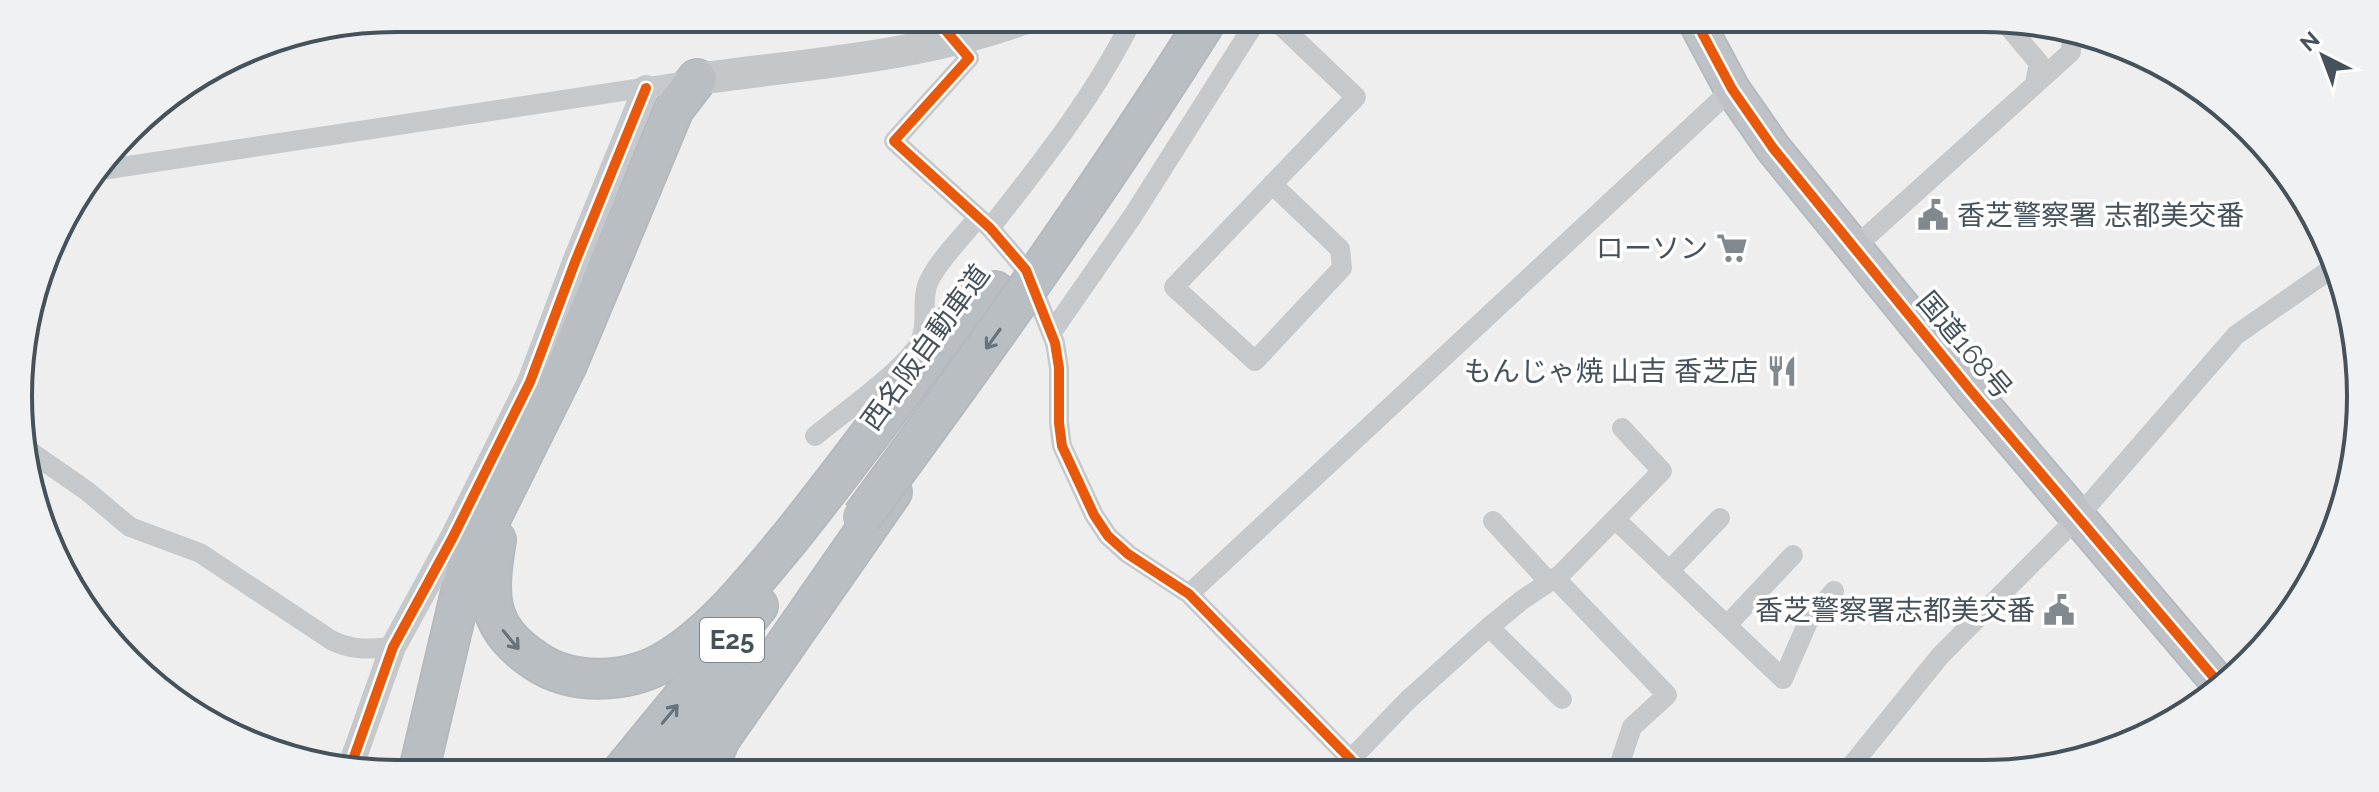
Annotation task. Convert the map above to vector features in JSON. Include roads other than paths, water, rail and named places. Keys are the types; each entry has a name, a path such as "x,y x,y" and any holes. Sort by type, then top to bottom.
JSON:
{"highway":[{"name":"西名阪自動車道","path":"667,760 850,509 995,291 1079,172 1170,32"},
{"name":"西名阪自動車道","path":"632,760 850,509 894,474 1021,299 1199,32"},
{"name":"国道168号","path":"1701,32 1732,89 1773,148 1853,249 2214,678"},
{"path":"438,760 469,611 496,540 699,116 697,79"},
{"path":"400,760 467,566 567,365 674,109 697,79"},
{"path":"496,540 489,582 492,607 501,627 519,649 541,665 571,676 600,679 632,676 683,650 723,614 760,574 850,509"},
{"path":"711,760 720,739 850,509"},
{"path":"421,760 467,566"}],"main road":[{"path":"697,79 919,49 941,32"}],"street":[{"path":"947,32 969,58 894,141 984,223 1026,270 1052,332 1059,368 1062,446 1094,515 1108,536 1128,554 1189,594 1351,760"},
{"path":"815,436 917,346 925,330 925,295 929,280 1045,158 1126,32"},
{"path":"1052,332 1132,217 1249,32"},
{"path":"1272,184 1340,249 1342,268 1255,361 1174,287 1272,184 1356,97 1288,32"},
{"path":"2014,34 2039,63 2035,83"},
{"path":"1853,249 2071,52 2072,43"},
{"path":"112,169 697,79"},
{"path":"354,757 393,647 459,525 530,382 646,88"},
{"path":"1189,594 1732,89"},
{"path":"1856,760 1940,656 2078,517 2236,335 2325,273"},
{"path":"1362,760 1408,700 1489,627 1552,580 1662,471 1622,428"},
{"path":"37,456 87,491 130,527 200,553 331,640 360,650 393,647"},
{"path":"1669,571 1720,518"},
{"path":"1615,519 1783,679 1808,622 1834,591"},
{"path":"1493,521 1667,695 1632,727 1621,760"},
{"path":"1727,625 1793,555"},
{"path":"1489,627 1562,699"}],"place":[{"name":"香芝警察署 志都美交番","path":"1933,215"},
{"name":"ローソン","path":"1732,248"},
{"name":"もんじゃ焼 山吉 香芝店","path":"1782,371"},
{"name":"香芝警察署志都美交番","path":"2059,610"}]}
